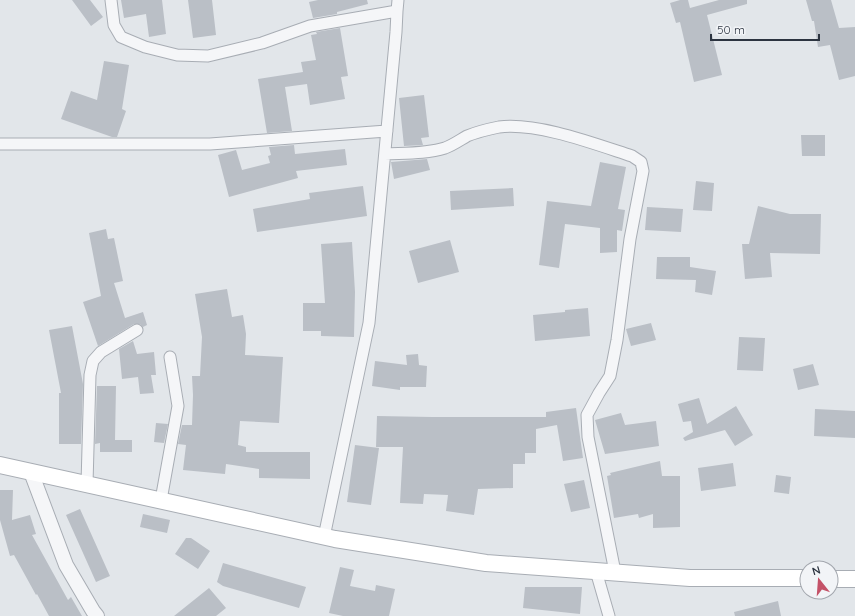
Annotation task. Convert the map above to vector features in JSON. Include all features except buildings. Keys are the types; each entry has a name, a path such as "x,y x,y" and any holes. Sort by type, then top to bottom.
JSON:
{"main road":[{"path":"0,465 324,537 486,563 690,578 799,578"},
{"path":"839,578 855,579"}],"street":[{"path":"111,0 114,25 121,37 145,47 178,56 208,56 262,44 310,26 398,6 369,323 324,537"},
{"path":"385,154 422,152 446,147 482,131 499,127 513,126 566,135 632,156 641,162 643,171 630,239 617,340 610,376 587,415 588,436 615,572"},
{"path":"0,144 210,144 387,131"},
{"path":"87,484 90,375 93,362 101,352 137,330"},
{"path":"161,500 178,406 170,357"},
{"path":"31,472 66,565 92,611 97,616"},
{"path":"596,571 609,616"}]}
